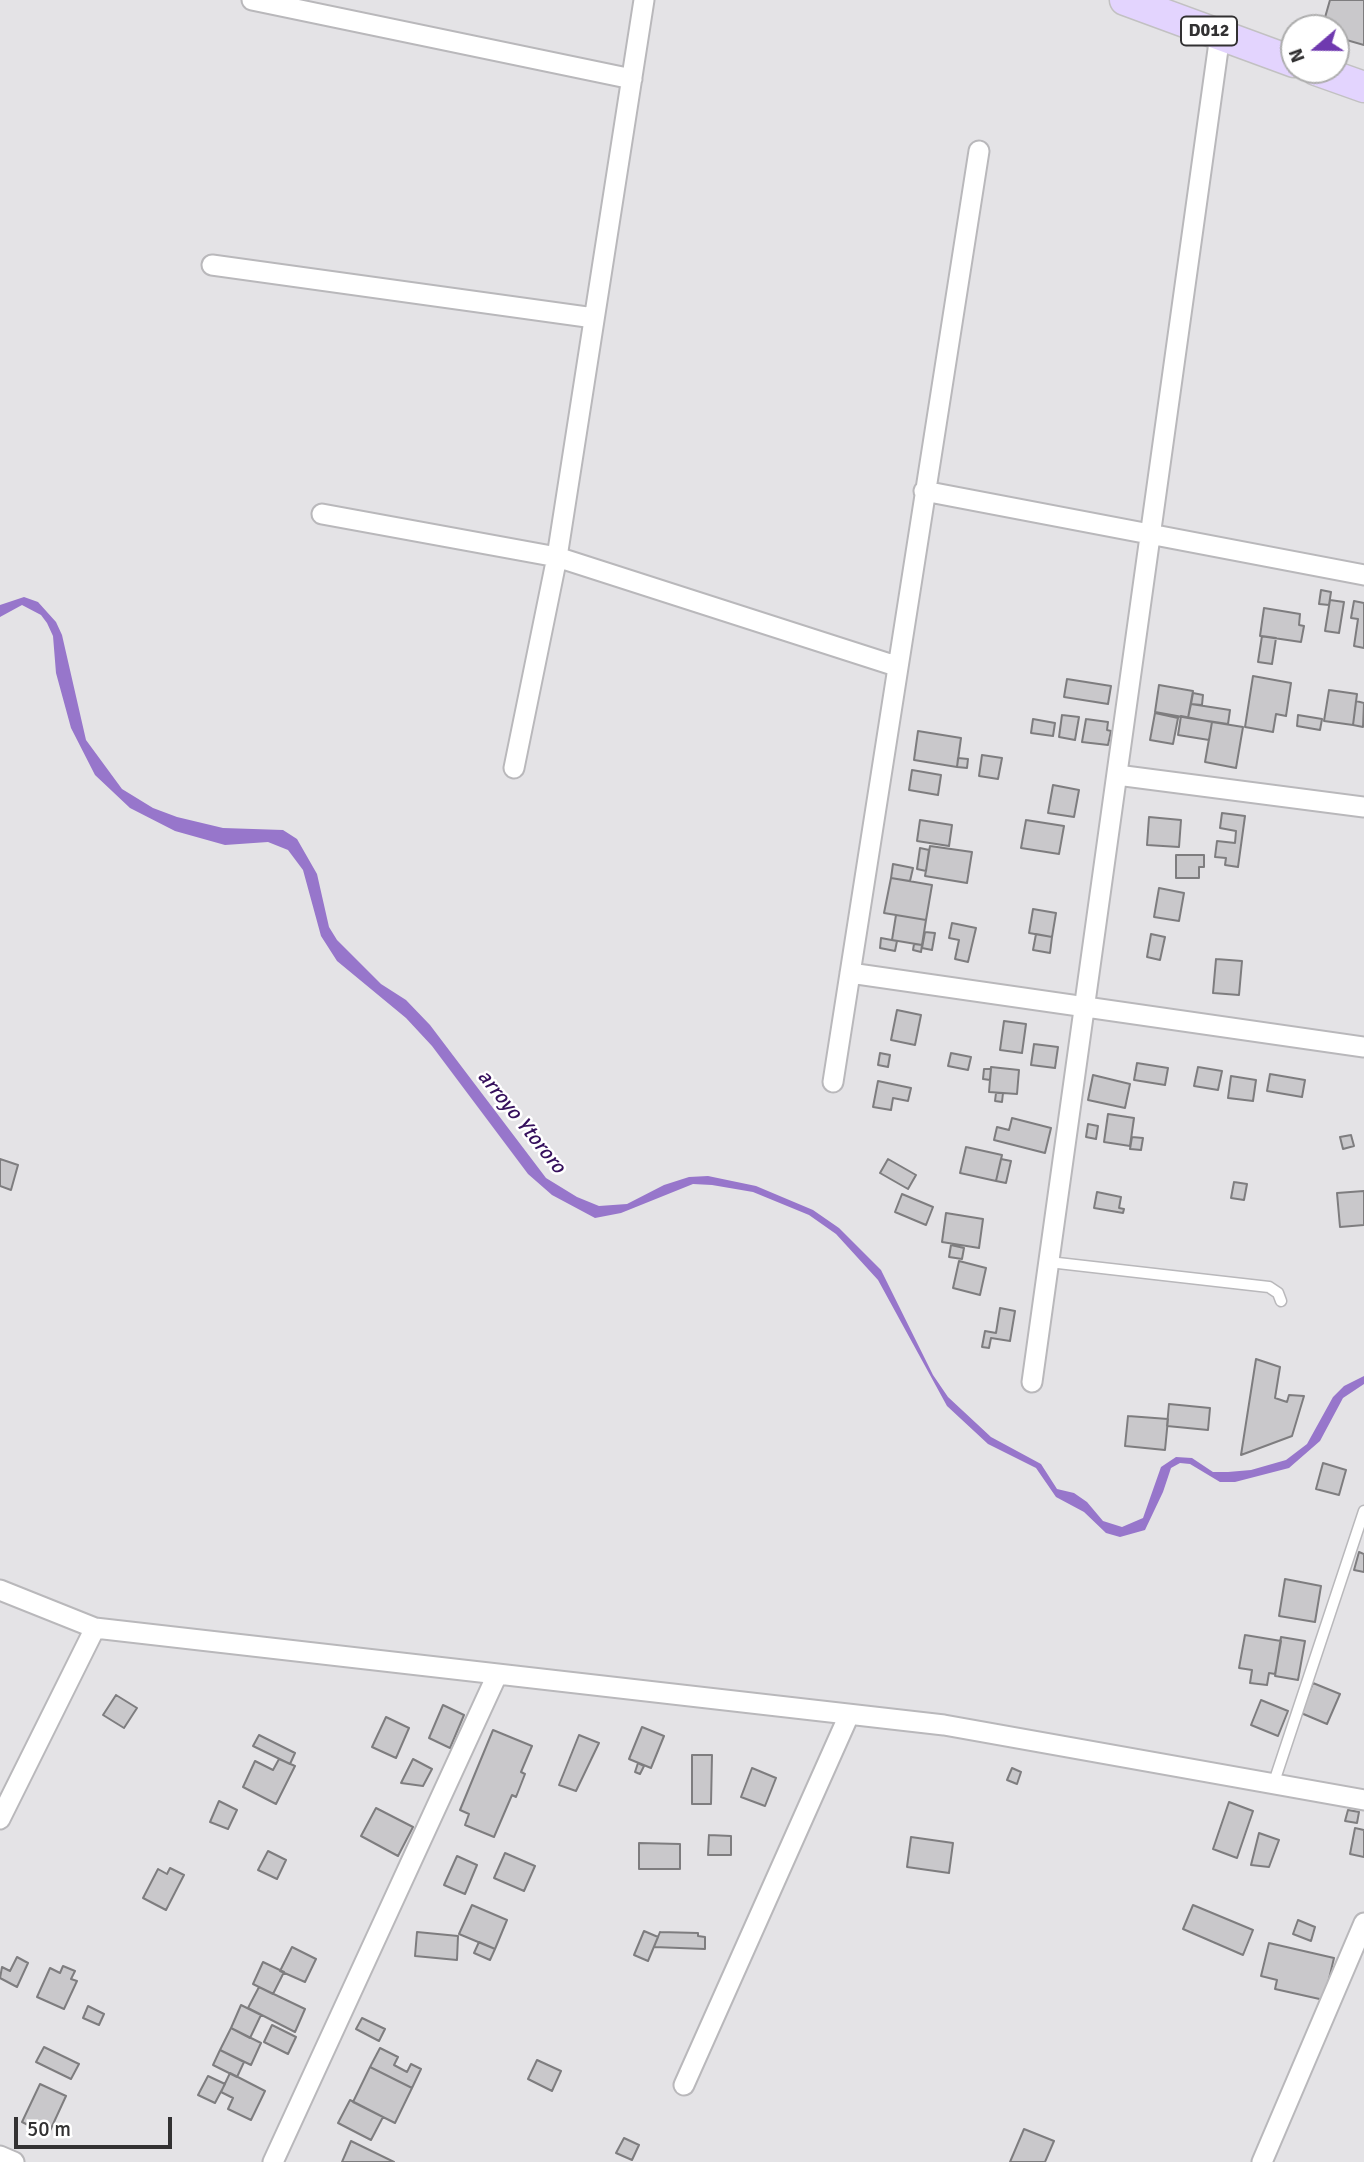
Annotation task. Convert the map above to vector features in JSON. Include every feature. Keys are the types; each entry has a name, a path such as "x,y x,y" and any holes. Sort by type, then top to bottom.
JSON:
{"main road":[{"name":"D012","path":"1125,0 1175,9 1220,34 1280,57"}],"street":[{"path":"252,0 632,79"},
{"path":"514,768 557,557 644,0"},
{"path":"1032,1382 1220,34"},
{"path":"833,1082 896,666 979,151"},
{"path":"212,265 594,317"},
{"path":"924,491 1364,575"},
{"path":"322,514 557,557 896,666"},
{"path":"1117,775 1364,807"},
{"path":"850,973 1364,1047"},
{"path":"0,1590 95,1628 944,1725 1273,1786 1364,1800"},
{"path":"0,1819 95,1628"},
{"path":"273,2162 497,1675"},
{"path":"684,2085 849,1715"},
{"path":"1262,2162 1364,1923"},
{"path":"0,2156 14,2162"}],"lane":[{"path":"1049,1262 1269,1287 1278,1293 1280,1301"},
{"path":"1273,1786 1364,1511"}],"shaded area":[{"path":"24,597 38,602 56,622 62,635 86,740 122,789 153,808 177,817 223,828 283,830 297,839 317,874 329,927 337,940 381,984 406,1000 430,1025 546,1178 577,1197 599,1206 627,1204 664,1185 689,1177 708,1176 756,1186 813,1210 839,1228 881,1270 933,1375 948,1397 991,1437 1041,1464 1057,1489 1074,1493 1087,1502 1103,1521 1122,1527 1143,1518 1161,1467 1176,1457 1192,1458 1213,1472 1251,1470 1286,1460 1307,1444 1333,1397 1344,1386 1364,1376 1364,1384 1343,1398 1320,1441 1289,1468 1235,1482 1220,1482 1190,1464 1180,1463 1171,1468 1145,1530 1120,1537 1106,1533 1084,1512 1056,1497 1036,1468 988,1444 947,1406 878,1280 836,1234 809,1215 753,1192 712,1185 693,1184 621,1213 595,1218 552,1195 528,1174 432,1046 406,1018 337,961 321,936 303,870 288,850 268,842 225,845 175,831 130,808 95,775 71,728 56,673 53,636 47,623 41,615 22,605 0,617 0,605"}],"building":[{"path":"1330,0 1364,0 1364,45 1350,41 1350,14 1326,14"},
{"path":"1321,590 1331,592 1329,605 1319,604"},
{"path":"1330,600 1344,602 1339,633 1325,631"},
{"path":"1354,601 1364,603 1364,648 1354,646 1358,619 1351,618"},
{"path":"1264,608 1300,614 1299,625 1304,626 1301,642 1260,636"},
{"path":"1262,636 1276,638 1272,664 1258,662"},
{"path":"1253,676 1291,683 1286,716 1276,714 1273,732 1245,727"},
{"path":"1067,679 1111,686 1108,704 1064,697"},
{"path":"1159,685 1193,691 1188,718 1155,712"},
{"path":"1329,690 1357,694 1353,725 1324,721"},
{"path":"1193,693 1203,695 1202,705 1191,704"},
{"path":"1356,701 1364,703 1363,727 1353,725"},
{"path":"1191,704 1230,710 1228,724 1188,718"},
{"path":"1155,713 1178,718 1173,744 1150,740"},
{"path":"1062,715 1079,717 1075,740 1059,737"},
{"path":"1298,715 1322,719 1320,730 1297,726"},
{"path":"1181,716 1212,722 1209,740 1178,735"},
{"path":"1033,719 1055,723 1053,736 1031,733"},
{"path":"1086,719 1108,722 1107,730 1111,731 1108,745 1082,742"},
{"path":"1212,722 1243,727 1236,768 1205,762"},
{"path":"918,731 961,738 957,767 914,760"},
{"path":"982,755 1002,758 998,779 979,776"},
{"path":"958,758 968,759 967,768 957,767"},
{"path":"912,770 941,775 938,795 909,790"},
{"path":"1053,785 1079,790 1074,817 1048,813"},
{"path":"1222,813 1245,816 1238,867 1225,865 1226,858 1215,857 1217,841 1235,843 1236,831 1220,828"},
{"path":"1149,817 1181,820 1179,847 1147,845"},
{"path":"920,820 952,825 949,846 917,841"},
{"path":"1026,820 1064,826 1059,854 1021,848"},
{"path":"930,846 972,852 967,883 925,876"},
{"path":"920,848 929,850 926,871 917,869"},
{"path":"1176,855 1204,855 1204,867 1199,867 1199,878 1176,878"},
{"path":"893,864 913,868 910,881 891,878"},
{"path":"891,878 932,885 926,920 884,913"},
{"path":"1159,888 1184,893 1179,921 1154,917"},
{"path":"1033,909 1056,913 1052,937 1029,933"},
{"path":"896,915 926,920 922,945 892,940"},
{"path":"952,923 976,928 968,962 955,959 959,940 949,938"},
{"path":"925,932 935,933 932,950 922,948"},
{"path":"1036,934 1052,937 1050,953 1033,950"},
{"path":"1151,934 1165,937 1160,960 1147,957"},
{"path":"881,938 897,941 895,951 880,948"},
{"path":"914,944 922,945 921,952 913,950"},
{"path":"1216,959 1242,961 1239,995 1213,993"},
{"path":"897,1010 921,1015 915,1045 891,1040"},
{"path":"1004,1021 1026,1024 1022,1053 1000,1050"},
{"path":"1034,1044 1058,1047 1055,1068 1031,1065"},
{"path":"880,1053 890,1055 888,1067 878,1065"},
{"path":"951,1053 971,1057 968,1070 948,1066"},
{"path":"1137,1063 1168,1068 1165,1085 1134,1080"},
{"path":"991,1067 1019,1070 1017,1094 989,1092"},
{"path":"1198,1067 1222,1071 1218,1090 1194,1086"},
{"path":"984,1069 991,1069 990,1080 983,1079"},
{"path":"1270,1074 1305,1080 1302,1097 1267,1091"},
{"path":"1093,1075 1130,1084 1125,1108 1088,1100"},
{"path":"1231,1076 1256,1080 1253,1101 1228,1098"},
{"path":"878,1081 911,1088 908,1101 893,1098 891,1110 873,1107"},
{"path":"996,1093 1003,1093 1002,1102 995,1101"},
{"path":"1108,1114 1134,1118 1130,1146 1104,1142"},
{"path":"1012,1118 1051,1128 1045,1153 994,1140 997,1127 1009,1130"},
{"path":"1088,1124 1098,1126 1096,1139 1086,1137"},
{"path":"1351,1135 1354,1146 1343,1149 1340,1137"},
{"path":"1132,1137 1143,1138 1141,1150 1130,1149"},
{"path":"966,1147 1002,1155 996,1181 960,1173"},
{"path":"0,1159 18,1165 11,1190 0,1186"},
{"path":"888,1159 916,1175 908,1189 880,1173"},
{"path":"1001,1159 1011,1161 1006,1183 996,1181"},
{"path":"1234,1182 1247,1184 1244,1200 1231,1198"},
{"path":"1364,1191 1364,1225 1340,1227 1337,1193"},
{"path":"1097,1192 1121,1197 1119,1208 1124,1209 1123,1213 1094,1208"},
{"path":"902,1194 933,1207 926,1225 895,1212"},
{"path":"946,1213 983,1219 979,1248 942,1242"},
{"path":"951,1245 964,1248 962,1259 949,1257"},
{"path":"959,1261 986,1268 980,1295 953,1288"},
{"path":"1000,1308 1015,1311 1010,1341 991,1338 989,1348 982,1347 985,1331 996,1333"},
{"path":"1256,1359 1280,1367 1275,1398 1287,1402 1289,1395 1304,1396 1292,1436 1241,1455"},
{"path":"1169,1404 1210,1408 1208,1430 1167,1426"},
{"path":"1128,1416 1168,1419 1165,1450 1125,1446"},
{"path":"1323,1463 1346,1470 1339,1495 1316,1489"},
{"path":"1359,1552 1364,1554 1364,1572 1354,1570"},
{"path":"1285,1579 1321,1586 1315,1622 1279,1616"},
{"path":"1245,1635 1281,1641 1275,1674 1269,1673 1267,1685 1250,1683 1252,1670 1239,1668"},
{"path":"1281,1637 1305,1641 1298,1680 1275,1676"},
{"path":"1313,1683 1340,1694 1327,1724 1301,1713"},
{"path":"116,1695 137,1708 124,1728 103,1715"},
{"path":"1261,1700 1288,1711 1278,1736 1251,1725"},
{"path":"443,1705 464,1715 450,1748 429,1738"},
{"path":"386,1717 409,1728 396,1758 372,1747"},
{"path":"642,1727 664,1736 651,1768 629,1759"},
{"path":"493,1730 532,1746 521,1772 525,1774 516,1797 512,1795 494,1837 465,1825 469,1814 460,1810"},
{"path":"259,1735 295,1753 290,1764 253,1746"},
{"path":"579,1735 599,1743 576,1791 559,1785"},
{"path":"692,1755 712,1755 711,1804 692,1804"},
{"path":"279,1759 295,1766 276,1804 243,1787 255,1761 273,1770"},
{"path":"413,1759 432,1769 423,1786 401,1783"},
{"path":"638,1763 644,1766 640,1774 635,1772"},
{"path":"752,1768 776,1778 765,1806 741,1797"},
{"path":"1012,1768 1021,1772 1017,1784 1007,1780"},
{"path":"219,1801 237,1810 228,1829 210,1822"},
{"path":"1229,1802 1253,1811 1237,1858 1213,1849"},
{"path":"376,1808 413,1827 398,1856 361,1836"},
{"path":"1348,1810 1359,1812 1357,1823 1345,1821"},
{"path":"1355,1828 1364,1830 1364,1857 1350,1854"},
{"path":"1259,1833 1279,1840 1269,1867 1251,1865"},
{"path":"709,1835 731,1836 731,1855 708,1855"},
{"path":"911,1837 953,1843 949,1873 907,1867"},
{"path":"639,1843 680,1844 680,1869 639,1869"},
{"path":"268,1851 286,1860 277,1879 258,1870"},
{"path":"505,1853 535,1866 524,1891 494,1878"},
{"path":"457,1856 477,1865 465,1894 444,1885"},
{"path":"170,1868 184,1875 166,1910 143,1898 158,1869 167,1874"},
{"path":"472,1905 507,1920 495,1949 459,1934"},
{"path":"1193,1905 1253,1930 1243,1955 1183,1929"},
{"path":"1298,1920 1315,1927 1311,1941 1293,1934"},
{"path":"644,1931 658,1937 648,1961 634,1955"},
{"path":"417,1932 458,1936 457,1960 415,1956"},
{"path":"660,1932 698,1933 698,1936 705,1937 705,1949 654,1947"},
{"path":"479,1942 495,1949 490,1960 474,1953"},
{"path":"1269,1943 1334,1958 1324,2000 1275,1989 1277,1980 1261,1976"},
{"path":"292,1947 316,1959 305,1982 280,1971"},
{"path":"17,1957 28,1963 17,1987 0,1978 2,1967 10,1971"},
{"path":"263,1962 284,1972 273,1994 253,1984"},
{"path":"63,1966 75,1971 71,1979 77,1981 64,2009 37,1997 50,1968 60,1973"},
{"path":"259,1987 305,2009 295,2032 248,2008"},
{"path":"241,2005 261,2015 250,2038 231,2028"},
{"path":"88,2006 104,2014 99,2025 83,2018"},
{"path":"362,2018 385,2029 379,2041 356,2029"},
{"path":"272,2025 296,2037 288,2054 264,2042"},
{"path":"231,2028 261,2043 251,2065 220,2050"},
{"path":"44,2047 79,2064 71,2079 36,2062"},
{"path":"380,2048 398,2057 394,2065 407,2072 411,2064 421,2069 412,2088 370,2067"},
{"path":"220,2050 244,2062 237,2077 213,2065"},
{"path":"537,2060 561,2071 552,2091 528,2079"},
{"path":"370,2067 412,2088 395,2123 353,2102"},
{"path":"230,2073 265,2091 251,2120 228,2109 233,2098 221,2092"},
{"path":"208,2076 225,2084 215,2103 198,2095"},
{"path":"40,2084 66,2096 48,2135 22,2122"},
{"path":"350,2100 383,2117 371,2140 338,2123"},
{"path":"1024,2129 1054,2141 1045,2162 1010,2162"},
{"path":"624,2138 639,2145 632,2160 616,2153"},
{"path":"351,2141 394,2162 342,2162"}],"water label":[{"name":"arroyo Ytororo","path":"521,1122"}]}
